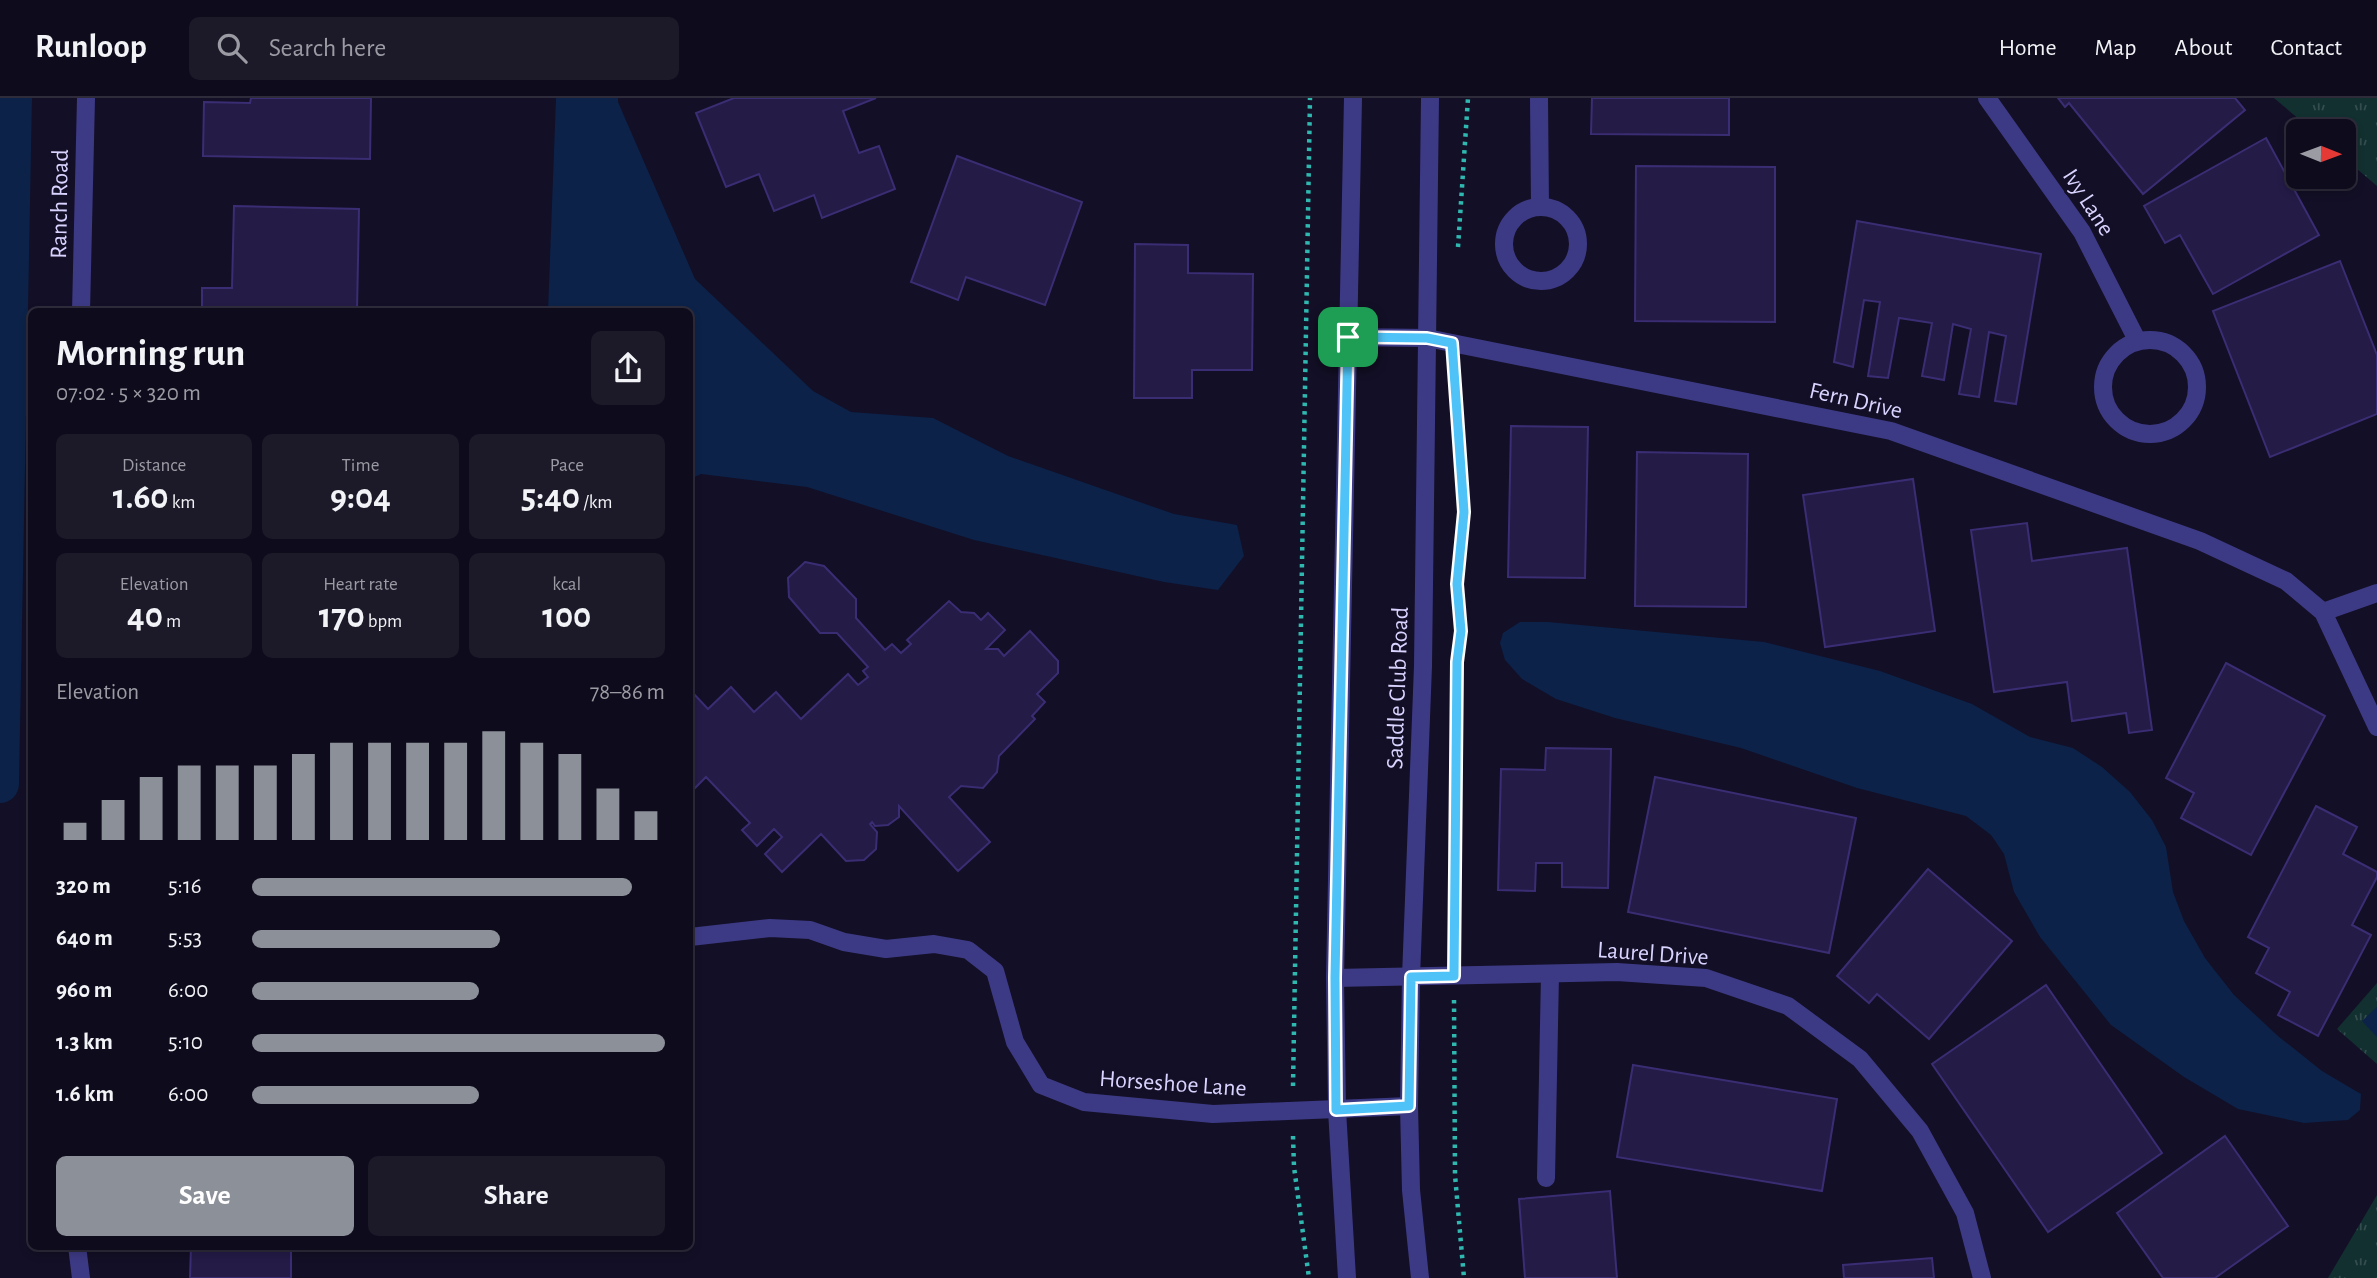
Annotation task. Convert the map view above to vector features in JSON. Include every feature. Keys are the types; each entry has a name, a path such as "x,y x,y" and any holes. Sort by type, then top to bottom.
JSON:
{"street":[{"name":"Ranch Road","path":"81,308 86,98"},
{"path":"1347,1278 1336,1110 1335,978 1353,98"},
{"name":"Saddle Club Road","path":"1420,1278 1411,1190 1409,1106 1411,977 1423,666 1430,98"},
{"path":"1539,98 1539,207"},
{"name":"Ivy Lane","path":"1987,98 2082,232 2137,340"},
{"path":"1539,207 1552,209 1563,215 1572,224 1577,236 1577,249 1566,271 1555,278 1542,281 1521,275 1512,267 1504,246 1510,224 1518,215 1539,207"},
{"name":"Fern Drive","path":"1348,337 1427,338 1891,431 2200,541 2286,581 2323,612 2377,727"},
{"path":"2137,340 2168,342 2182,351 2194,371 2197,394 2192,410 2182,422 2169,431 2146,434 2124,427 2105,403 2102,387 2104,372 2112,358 2123,347 2137,340"},
{"path":"2323,612 2377,593"},
{"name":"Horseshoe Lane","path":"693,937 770,928 810,930 844,942 886,949 934,944 968,950 995,971 1015,1042 1041,1085 1084,1102 1213,1114 1409,1106"},
{"name":"Laurel Drive","path":"1335,978 1617,972 1706,978 1788,1006 1860,1059 1920,1131 1965,1213 1982,1278"},
{"path":"1546,1178 1549,974"},
{"path":"77,1250 80,1278"}],"path":[{"path":"1309,1278 1294,1167 1292,1111 1310,98"},
{"path":"1458,248 1468,98"},
{"path":"1456,395 1464,512 1457,584 1461,631 1457,662 1455,1175 1464,1278"}],"green space":[{"path":"2274,98 2377,98 2377,186 2356,168 2356,119 2299,119"},
{"path":"2377,983 2377,1064 2337,1029"},
{"path":"2377,1195 2377,1278 2328,1278"}],"water":[{"path":"556,98 618,98 695,279 813,391 851,412 933,418 1008,456 1174,514 1237,525 1244,556 1218,590 1164,582 974,540 807,487 701,474 693,478 693,308 548,308"},
{"path":"1520,622 1548,622 1764,642 1880,671 1972,704 2030,737 2073,748 2102,767 2130,792 2152,820 2166,847 2173,892 2184,921 2205,958 2234,995 2278,1036 2322,1071 2361,1094 2360,1110 2348,1120 2304,1123 2238,1109 2184,1077 2111,1025 2040,937 2014,892 2004,854 1991,835 1966,816 1857,788 1741,748 1615,718 1556,699 1522,679 1505,660 1500,643 1503,633"},
{"path":"2377,1007 2377,1037 2362,1021"}],"building":[{"path":"251,98 371,98 370,159 203,156 204,102 250,103"},
{"path":"734,98 876,98 843,111 859,153 879,146 895,189 822,218 814,195 774,211 759,174 726,187 696,113"},
{"path":"1592,98 1729,98 1729,135 1591,134"},
{"path":"2058,98 2235,98 2245,110 2143,194 2069,103 2065,107"},
{"path":"2266,138 2286,175 2286,189 2294,189 2319,235 2213,294 2180,235 2165,243 2144,206"},
{"path":"957,156 1082,202 1045,305 966,277 958,300 911,282"},
{"path":"1636,166 1775,167 1775,322 1635,321"},
{"path":"234,206 359,209 357,308 202,308 202,288 232,288"},
{"path":"1857,221 2041,254 2016,404 1995,401 2006,336 1989,332 1979,397 1959,394 1971,329 1953,324 1944,380 1922,376 1932,323 1899,318 1888,378 1868,376 1880,302 1864,300 1853,367 1834,362"},
{"path":"1135,244 1188,245 1188,273 1253,274 1252,370 1192,370 1192,398 1134,398"},
{"path":"2340,261 2377,355 2377,414 2270,457 2213,311"},
{"path":"1511,426 1588,427 1585,578 1508,577"},
{"path":"1637,452 1748,454 1746,607 1635,606"},
{"path":"1913,479 1935,631 1825,647 1803,495"},
{"path":"2027,523 2032,561 2127,548 2152,730 2129,733 2126,713 2072,721 2067,682 1994,692 1971,530"},
{"path":"805,562 824,566 856,599 856,618 885,650 892,644 901,653 911,644 907,640 949,601 961,612 974,613 981,620 988,613 1005,630 986,649 998,649 1004,656 1030,631 1058,661 1058,673 1037,694 1045,702 1032,716 1035,719 999,756 997,772 983,788 961,786 949,797 990,842 958,871 899,806 899,817 888,825 875,826 872,822 870,824 877,832 876,849 864,860 846,861 821,834 782,872 765,854 782,837 774,829 757,846 742,830 750,823 706,777 693,790 694,694 708,709 731,687 754,712 776,692 801,719 848,674 858,685 868,677 863,671 868,667 837,633 820,633 789,597 788,578"},
{"path":"2226,663 2325,716 2251,855 2181,818 2194,793 2166,778"},
{"path":"1546,748 1611,749 1608,888 1562,887 1562,863 1536,863 1535,891 1498,890 1501,769 1545,770"},
{"path":"1655,777 1856,818 1829,953 1628,912"},
{"path":"2316,806 2357,827 2343,854 2377,872 2377,877 2352,925 2371,935 2318,1036 2278,1015 2290,992 2256,973 2269,948 2248,937"},
{"path":"1928,869 2012,941 1929,1039 1877,994 1869,1003 1837,976"},
{"path":"2046,985 2162,1153 2048,1232 1932,1064"},
{"path":"1633,1065 1837,1099 1822,1191 1617,1157"},
{"path":"2225,1136 2288,1226 2215,1278 2163,1278 2117,1213"},
{"path":"1610,1191 1617,1278 1525,1278 1519,1199"},
{"path":"191,1250 291,1250 291,1278 190,1278"},
{"path":"1932,1258 1934,1278 1844,1278 1843,1265"}],"waterway":[{"path":"0,784 13,98"}],"route":[{"path":"1348,337 1427,338 1452,343 1464,512 1457,584 1461,631 1457,662 1454,976 1411,977 1409,1106 1336,1110 1335,978 1348,337"}]}
